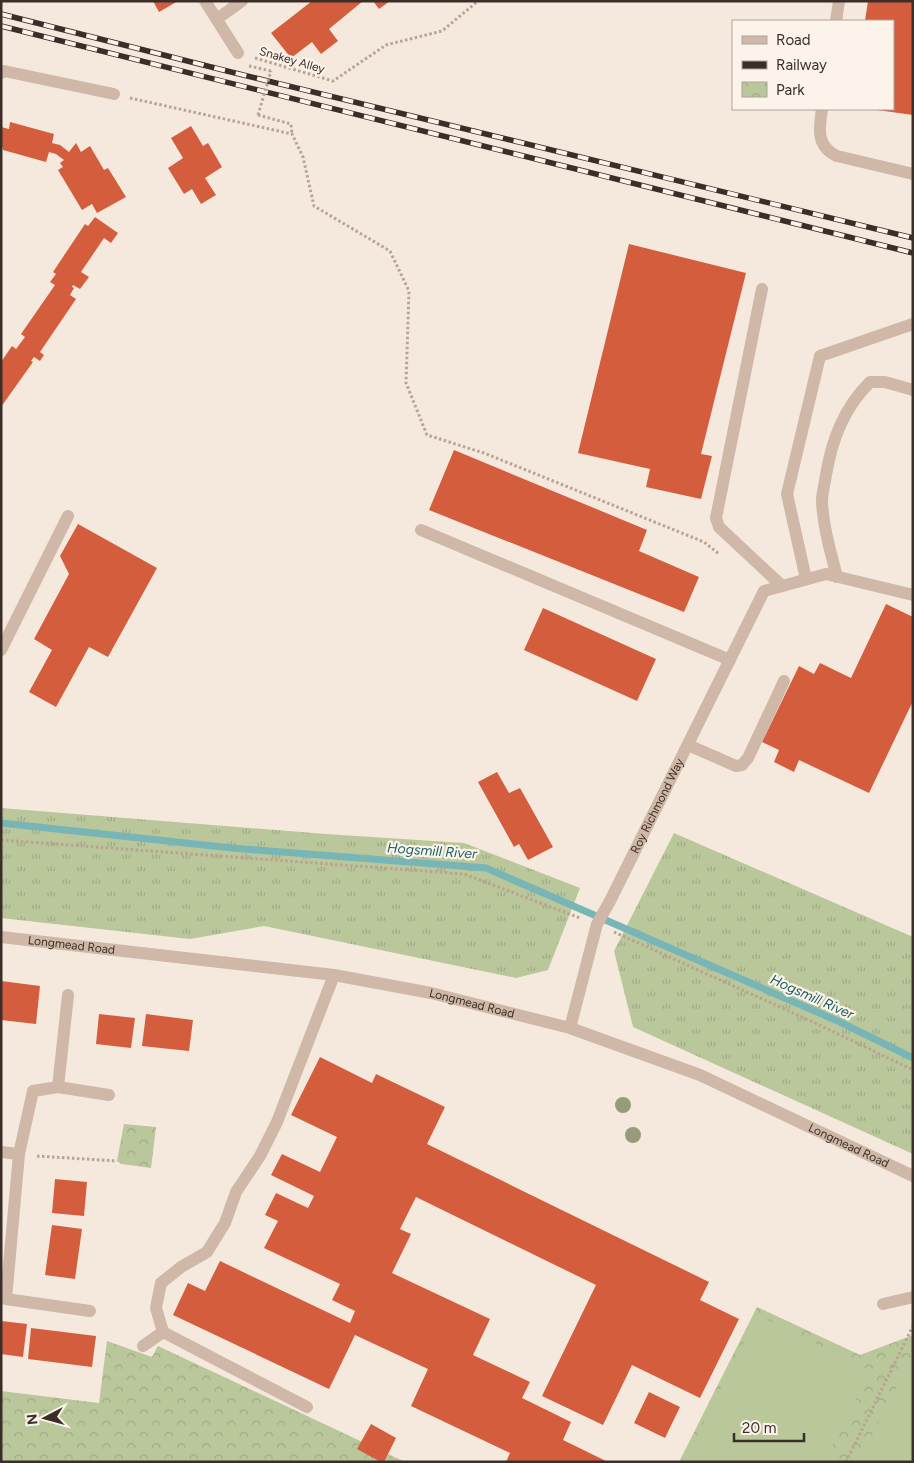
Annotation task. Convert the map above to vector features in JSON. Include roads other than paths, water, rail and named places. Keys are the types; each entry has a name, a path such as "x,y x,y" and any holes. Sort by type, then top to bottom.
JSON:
{"street":[{"path":"205,1 218,19 238,54"},
{"path":"218,19 242,1"},
{"path":"836,20 839,1"},
{"path":"1,73 4,71 114,94"},
{"path":"822,110 820,140 828,152 837,156 913,174"},
{"path":"762,289 716,518 719,527 782,586 826,574 913,595"},
{"path":"806,579 787,494 820,356 913,324"},
{"path":"837,577 827,538 822,501 830,454 840,423 854,398 870,382 885,382 913,390"},
{"path":"1,650 68,516"},
{"path":"421,530 730,660"},
{"name":"Roy Richmond Way","path":"570,1028 597,924 610,902 764,591 782,586"},
{"path":"688,744 736,766 742,765 748,758 784,681"},
{"name":"Longmead Road","path":"1,937 334,975 431,992 570,1028 700,1075 913,1176"},
{"path":"307,1407 163,1332 156,1308 161,1283 181,1267 206,1252 226,1223 236,1192 260,1156 277,1122 334,975"},
{"path":"58,1087 68,995"},
{"path":"90,1311 6,1299 19,1154 33,1091 58,1087 109,1095"},
{"path":"1,1152 19,1154"},
{"path":"883,1304 913,1296"},
{"path":"143,1346 163,1332"}],"waterway":[{"name":"Hogsmill River","path":"1,823 232,848 486,868 840,1022 913,1058"}],"railway":[{"path":"1,14 913,238"},
{"path":"1,26 913,253"}]}
